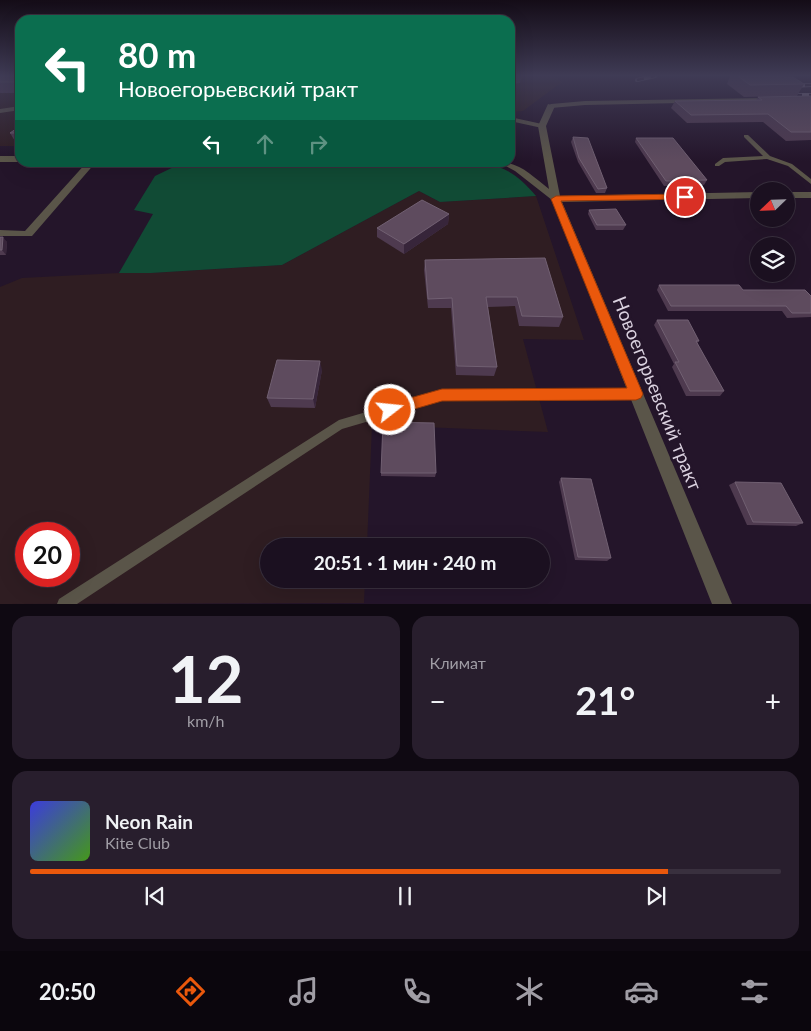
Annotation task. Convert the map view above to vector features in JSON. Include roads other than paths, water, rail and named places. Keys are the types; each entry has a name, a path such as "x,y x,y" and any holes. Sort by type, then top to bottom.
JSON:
{"street":[{"path":"542,126 551,106"},
{"name":"Новоегорьевский тракт","path":"542,126 556,199 722,604"},
{"path":"0,159 15,159"},
{"path":"0,234 28,234 88,167"},
{"name":"Новоегорьевский тракт","path":"513,167 556,199"},
{"path":"795,195 811,194"},
{"path":"556,199 750,195"}],"lane":[{"path":"551,106 572,104"},
{"path":"0,110 15,108"},
{"path":"515,120 542,126"},
{"path":"746,136 768,157 790,165 811,182"},
{"path":"717,165 723,160 768,157"},
{"path":"64,604 339,425 442,395 636,394"}]}
